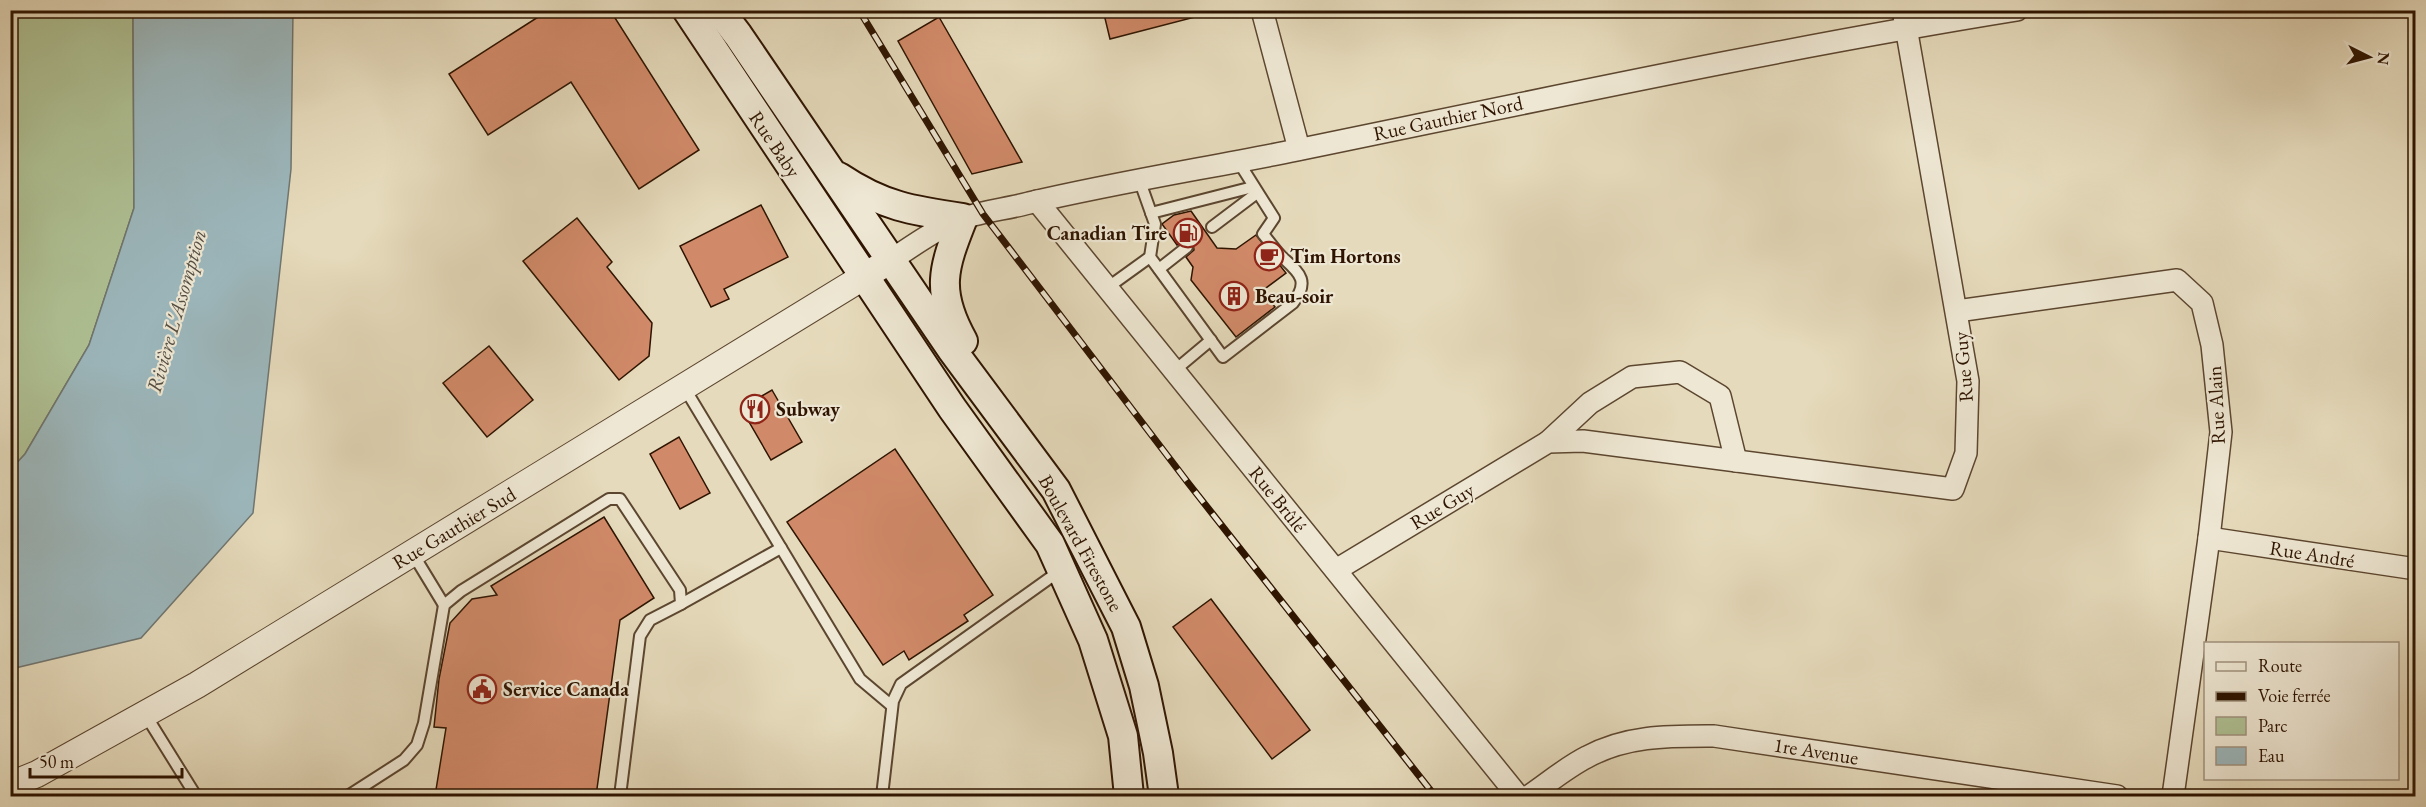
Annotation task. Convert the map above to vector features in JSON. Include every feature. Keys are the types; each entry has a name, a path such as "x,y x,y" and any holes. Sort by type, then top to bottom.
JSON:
{"main road":[{"name":"Rue Baby","path":"687,10 864,276"},
{"name":"Rue Baby","path":"719,10 738,34 891,260"},
{"path":"833,173 863,193 882,201 924,212 963,218 945,272 946,305 951,320 1011,430"},
{"name":"Boulevard Firestone","path":"891,260 952,350 1056,490 1126,627 1144,686 1164,796"},
{"name":"Boulevard Firestone","path":"864,276 952,408 1050,544 1093,640 1123,736 1129,796"}],"street":[{"path":"1262,10 1299,149"},
{"name":"Rue Gauthier Nord","path":"891,260 930,234 963,218 1139,178 1299,149 1904,19 2017,10"},
{"name":"Rue Guy","path":"1548,442 1583,441 1953,489 1966,453 1968,381 1904,19"},
{"name":"Rue Brûlé","path":"1037,201 1518,796"},
{"name":"Rue Gauthier Sud","path":"10,785 37,774 197,685 891,260"},
{"name":"Rue Alain","path":"1957,311 2177,280 2202,303 2210,335 2221,432 2209,538 2173,796"},
{"name":"Rue Guy","path":"1336,570 1548,442 1590,403 1632,377 1680,372 1720,396 1736,461"},
{"name":"Rue André","path":"2209,538 2415,569"},
{"name":"1re Avenue","path":"1529,796 1586,757 1635,739 1665,736 1714,736 2117,796"}],"lane":[{"path":"1139,178 1155,224 1150,257 1223,357 1293,303 1302,286 1300,274 1263,234 1274,218 1238,161"},
{"path":"1151,213 1255,190"},
{"path":"1212,227 1255,190"},
{"path":"1159,269 1187,247"},
{"path":"1107,288 1150,257"},
{"path":"1174,371 1211,340"},
{"path":"683,387 860,679 892,706"},
{"path":"348,796 404,760 417,745 424,723 444,605 461,591 609,499 620,499 680,590 681,604"},
{"path":"620,796 640,636 650,620 781,548"},
{"path":"412,553 444,605"},
{"path":"882,796 892,706 901,684 1061,570"},
{"path":"145,714 196,796"}],"green space":[{"path":"11,11 133,11 134,208 89,345 25,454 11,469"}],"water":[{"name":"Rivière L'Assomption","path":"133,11 293,11 291,169 253,513 141,638 11,669 11,469 25,454 89,345 134,208"}],"building":[{"path":"549,10 610,10 699,150 639,189 571,82 488,135 449,74"},
{"path":"1103,10 1199,10 1199,16 1110,39"},
{"path":"939,17 1022,162 972,174 898,41"},
{"path":"761,205 788,257 724,289 729,299 711,307 680,246"},
{"name":"Beau-soir","path":"1191,211 1217,248 1236,249 1256,235 1286,273 1262,291 1275,307 1236,337 1191,280 1193,267 1186,257 1194,250 1193,243 1187,240 1177,245 1162,224 1174,215"},
{"path":"577,218 612,262 607,267 652,323 649,356 619,380 523,261"},
{"path":"489,346 533,400 487,437 443,383"},
{"path":"772,390 802,442 771,460 741,408"},
{"path":"679,437 710,493 680,509 650,454"},
{"path":"895,449 993,595 964,615 968,621 909,660 904,651 883,665 787,522"},
{"path":"604,517 654,598 620,620 596,796 435,796 446,728 434,727 439,679 450,623 472,599 497,595 491,586"},
{"path":"1211,599 1310,730 1272,759 1173,627"}],"railway":[{"path":"859,10 983,214 1189,484 1435,796"}],"place":[{"name":"Canadian Tire","path":"1188,233"},
{"name":"Tim Hortons","path":"1269,256"},
{"name":"Beau-soir","path":"1234,296"},
{"name":"Subway","path":"755,409"},
{"name":"Service Canada","path":"482,689"}]}
